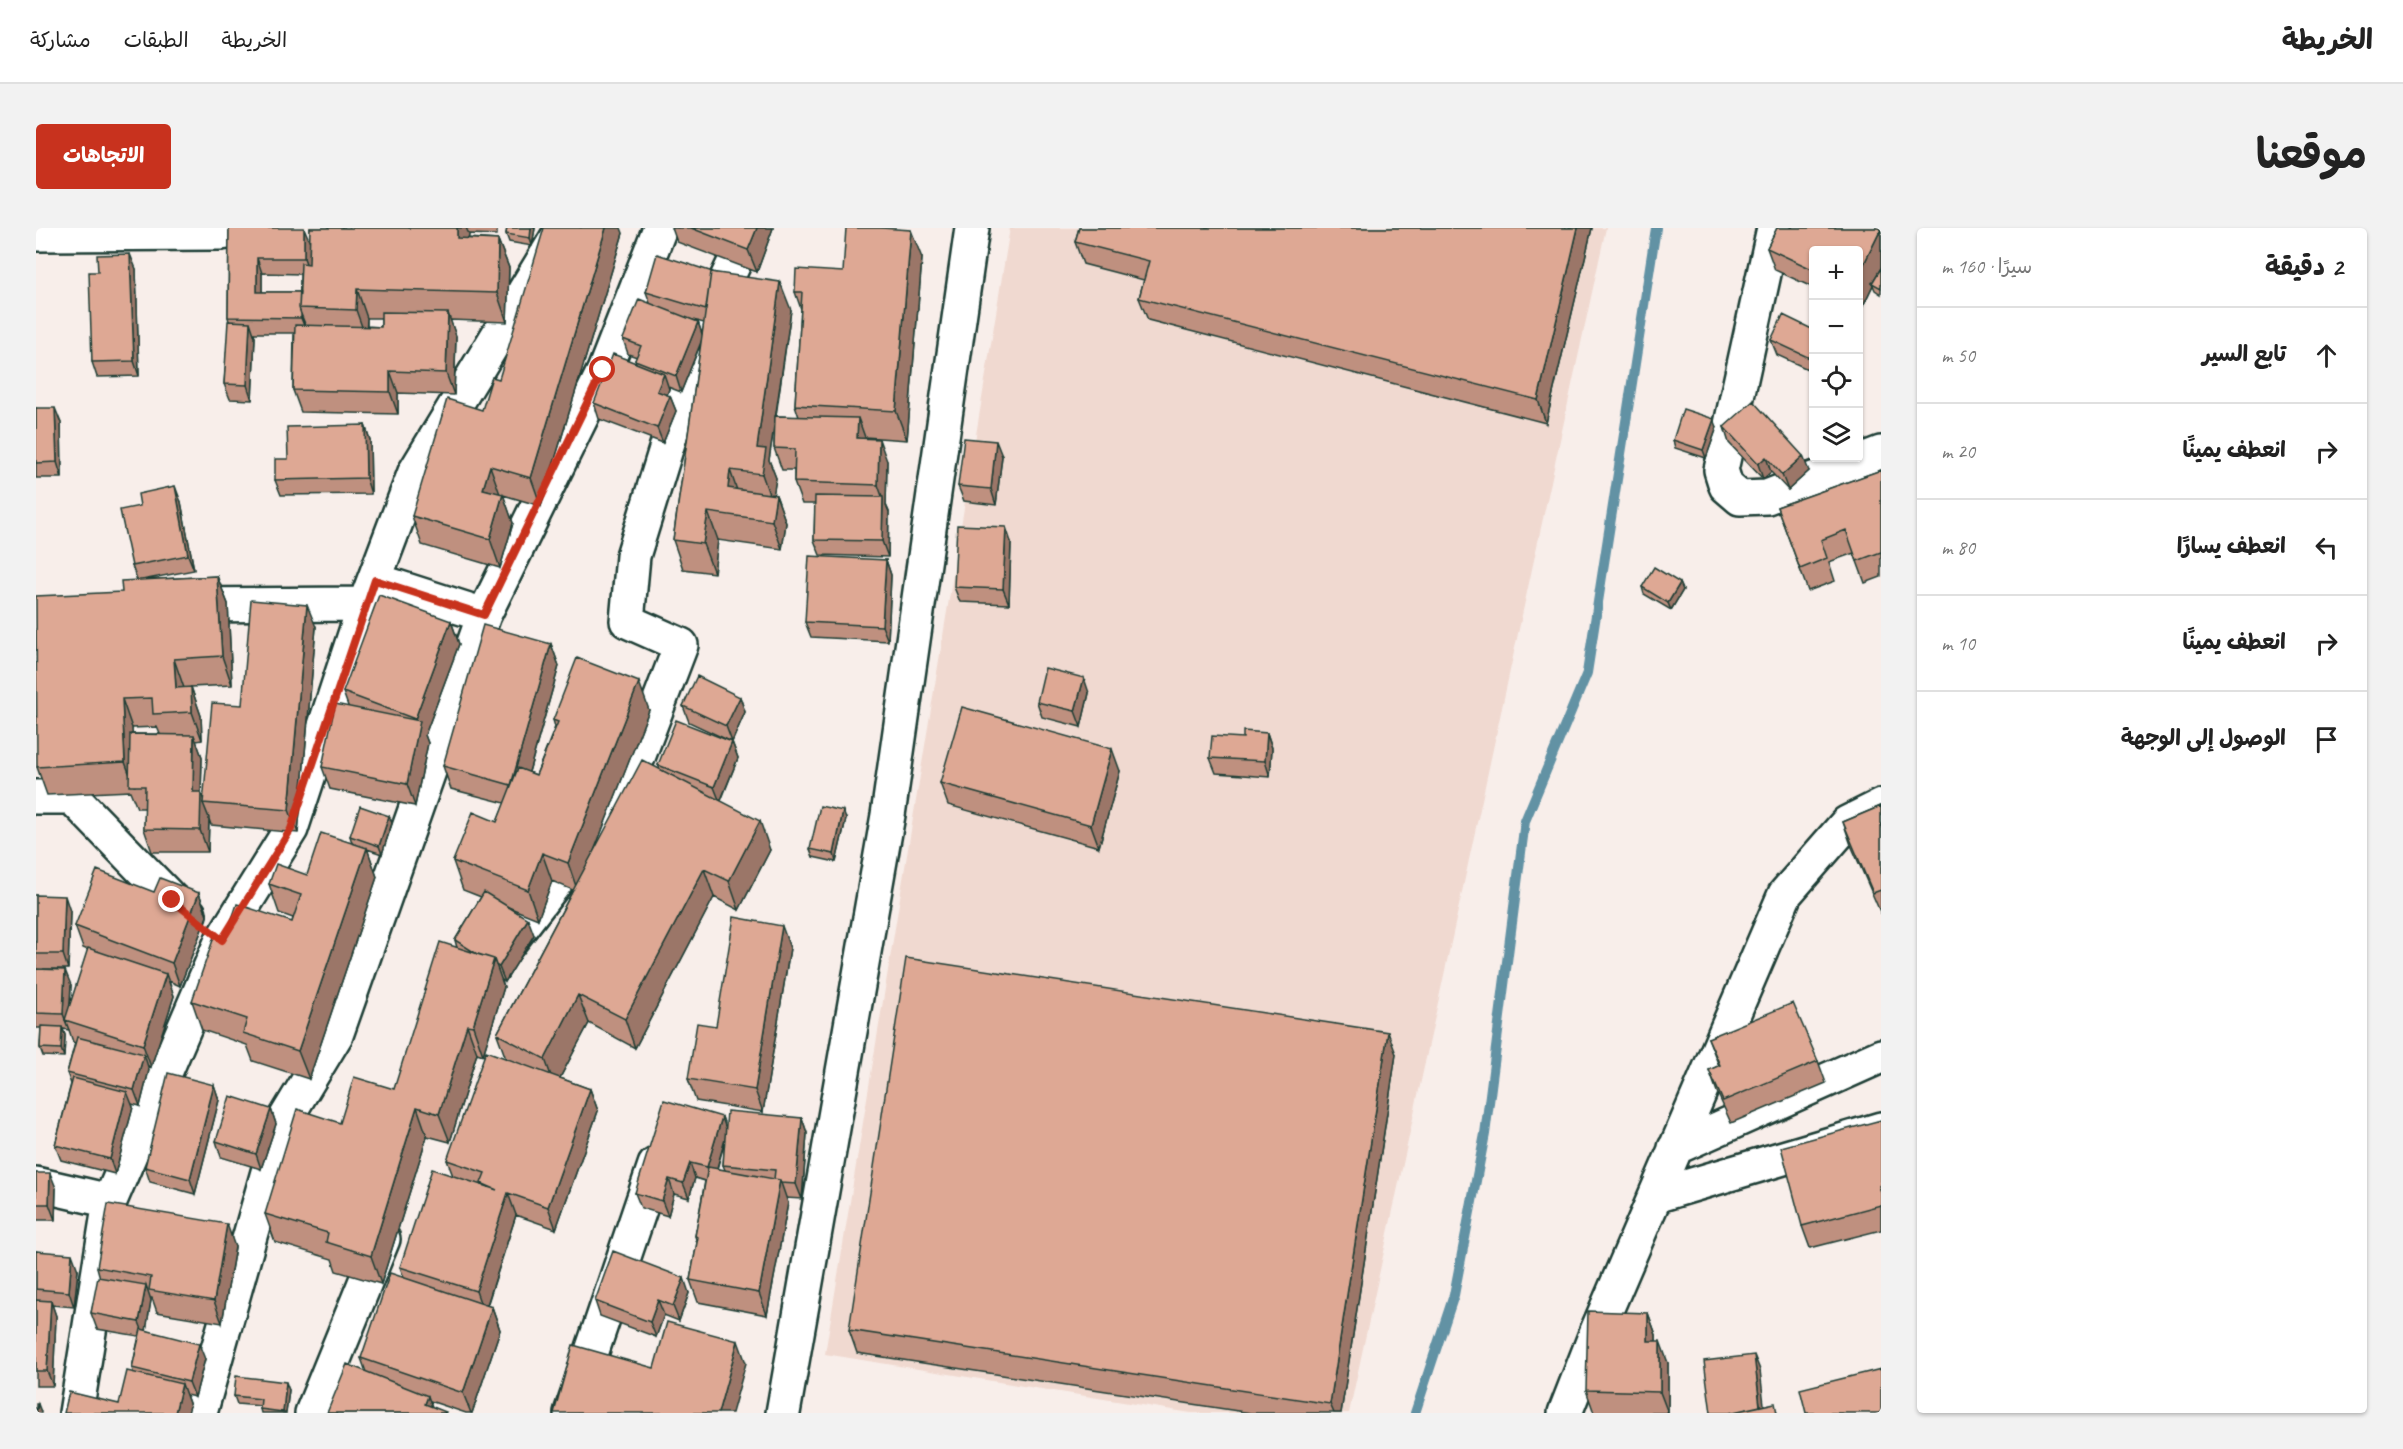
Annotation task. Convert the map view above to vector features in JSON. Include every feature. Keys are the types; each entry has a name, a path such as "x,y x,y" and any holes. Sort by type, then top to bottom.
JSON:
{"street":[{"path":"36,234 221,233 252,228"},
{"path":"76,1413 110,1201 222,940 291,829 370,592 415,472 563,228"},
{"path":"200,1413 281,1126 336,1035 484,615 603,370 660,228"},
{"path":"783,1413 888,815 972,228"},
{"path":"1774,228 1721,470 1726,486 1740,498 1767,497 1881,453"},
{"path":"484,985 493,964 624,794 681,645 627,621 633,556 703,329 738,255"},
{"path":"154,605 370,592 484,615"},
{"path":"36,796 72,796 172,900 222,940"},
{"path":"1565,1413 1675,1148 1785,894 1847,824 1881,806"},
{"path":"1675,1148 1881,1056"},
{"path":"1655,1196 1881,1129"},
{"path":"571,1413 664,1135"},
{"path":"36,1185 110,1201"},
{"path":"312,1413 393,1214"}],"shaded area":[{"path":"1010,228 1606,228 1349,1413 1191,1413 825,1354"}],"building":[{"path":"229,228 304,228 304,258 257,258 257,292 300,292 301,318 228,317"},
{"path":"310,228 457,228 457,238 498,240 497,293 357,289 356,310 299,308 301,263 309,264"},
{"path":"507,228 531,228 530,238 506,234"},
{"path":"544,228 606,228 531,478 490,466 483,489 503,494 490,539 412,516 447,399 482,410 492,377 499,379"},
{"path":"691,228 757,228 748,250"},
{"path":"846,228 911,230 896,411 795,405 802,292 795,292 796,269 843,272"},
{"path":"1079,228 1578,228 1538,400 1139,298 1149,261 1075,242"},
{"path":"1777,228 1881,228 1863,266 1863,246 1809,246 1809,268 1767,248"},
{"path":"130,254 134,361 92,362 89,272 98,272 97,255"},
{"path":"657,254 716,273 711,272 706,310 646,292"},
{"path":"1881,268 1881,288 1872,283"},
{"path":"711,272 780,282 757,448 766,449 762,474 730,470 728,488 776,495 772,521 708,512 703,544 673,540"},
{"path":"639,299 698,322 676,376 635,360 641,346 623,339"},
{"path":"381,312 448,313 446,373 390,371 390,392 293,390 295,325 381,327"},
{"path":"1783,315 1809,328 1809,358 1771,340"},
{"path":"228,321 250,322 247,385 224,384"},
{"path":"613,354 664,374 657,391 670,396 657,428 594,403"},
{"path":"1753,401 1803,456 1782,475 1766,457 1758,464 1724,427"},
{"path":"36,408 55,408 57,462 36,463"},
{"path":"1683,409 1714,419 1703,450 1673,440"},
{"path":"775,416 858,418 857,438 879,439 878,485 794,482 795,449 774,448"},
{"path":"365,425 366,478 275,480 275,459 288,459 287,427"},
{"path":"964,438 996,441 991,489 958,486"},
{"path":"1881,470 1881,552 1857,561 1846,530 1821,540 1827,558 1800,569 1777,507"},
{"path":"175,486 188,555 132,566 120,510 140,506 138,494"},
{"path":"815,496 883,497 882,541 814,540"},
{"path":"957,525 1006,527 1003,589 954,587"},
{"path":"809,556 886,560 882,626 805,622"},
{"path":"1654,567 1680,583 1668,603 1642,587"},
{"path":"217,576 222,656 174,659 176,688 191,687 192,712 153,714 152,698 122,699 125,762 37,767 36,596 122,592 121,581"},
{"path":"379,595 451,621 415,719 343,692"},
{"path":"251,600 307,605 289,810 203,803 212,703 242,705"},
{"path":"483,625 551,644 511,785 443,766"},
{"path":"577,658 639,682 568,863 542,853 528,890 453,861 473,812 497,822 518,768 536,775 558,722 553,720"},
{"path":"1045,668 1084,678 1075,711 1037,702"},
{"path":"697,676 740,697 726,726 683,706"},
{"path":"335,704 420,721 407,784 322,767"},
{"path":"962,707 1112,749 1091,825 940,783"},
{"path":"676,720 732,742 714,787 658,765"},
{"path":"1243,731 1267,733 1265,761 1210,758 1212,736 1243,738"},
{"path":"130,734 194,735 193,792 201,792 200,830 144,829 145,786 129,786"},
{"path":"642,760 760,821 729,881 704,869 625,1019 578,995 545,1059 497,1034"},
{"path":"360,806 389,816 379,846 350,836"},
{"path":"820,806 843,811 834,854 810,849"},
{"path":"1881,806 1881,890 1873,893 1843,822"},
{"path":"321,833 367,848 298,1051 243,1033 247,1019 192,1001 215,934 226,938 237,904 292,922 301,895 269,884 276,864 307,875"},
{"path":"97,870 154,892 160,878 199,893 172,963 75,926"},
{"path":"484,892 528,919 499,967 494,959 477,954 455,940"},
{"path":"36,895 65,896 63,954 36,954"},
{"path":"734,917 782,926 755,1090 688,1079 697,1023 716,1026"},
{"path":"440,942 494,959 473,1026 467,1025 439,1114 417,1107 371,1256 326,1242 328,1233 265,1214 297,1109 340,1123 354,1077 394,1089"},
{"path":"88,948 166,974 143,1045 65,1020"},
{"path":"906,958 1388,1032 1330,1404 849,1330"},
{"path":"36,969 65,970 63,1014 36,1013"},
{"path":"1793,1003 1818,1061 1723,1101 1709,1070 1720,1065 1708,1038"},
{"path":"41,1026 62,1027 61,1049 40,1048"},
{"path":"77,1037 144,1054 134,1090 67,1073"},
{"path":"486,1051 590,1089 548,1207 508,1193 476,1291 400,1267 432,1169 497,1190 481,1183 485,1173 447,1160"},
{"path":"168,1073 214,1085 190,1179 145,1167"},
{"path":"73,1078 127,1092 110,1159 55,1145"},
{"path":"230,1096 271,1109 256,1154 216,1141"},
{"path":"664,1100 722,1117 707,1167 690,1163 683,1183 669,1179 662,1201 635,1193"},
{"path":"727,1111 802,1118 796,1184 781,1183 780,1180 774,1179 775,1170 723,1165"},
{"path":"1881,1120 1881,1186 1879,1186 1881,1205 1802,1226 1781,1147"},
{"path":"708,1167 780,1180 759,1293 690,1280 698,1237 695,1236"},
{"path":"36,1173 50,1173 49,1204 36,1204"},
{"path":"108,1204 227,1224 214,1301 149,1290 151,1277 97,1267"},
{"path":"36,1251 72,1254 69,1292 36,1289"},
{"path":"613,1251 684,1278 673,1306 658,1300 650,1322 595,1301"},
{"path":"390,1273 492,1307 463,1393 361,1358"},
{"path":"98,1277 146,1285 139,1322 91,1313"},
{"path":"36,1300 51,1301 47,1371 36,1371"},
{"path":"1588,1311 1648,1313 1648,1341 1660,1341 1660,1392 1586,1390"},
{"path":"667,1322 738,1341 718,1413 554,1413 573,1345 654,1368"},
{"path":"141,1329 199,1344 189,1382 132,1368"},
{"path":"1754,1355 1760,1406 1729,1413 1711,1413 1704,1361"},
{"path":"347,1364 428,1396 425,1404 446,1412 327,1413"},
{"path":"1881,1369 1881,1413 1806,1413 1800,1389"},
{"path":"127,1371 182,1384 175,1413 64,1413 69,1392 119,1404"},
{"path":"236,1376 286,1382 283,1412 260,1409 261,1399 234,1396"},
{"path":"1775,1403 1777,1413 1729,1413"}],"waterway":[{"path":"1415,1413 1454,1295 1485,1134 1525,821 1587,673 1656,228"}],"route":[{"path":"172,900 222,940 291,829 365,604 375,580 484,615 603,370"}]}
